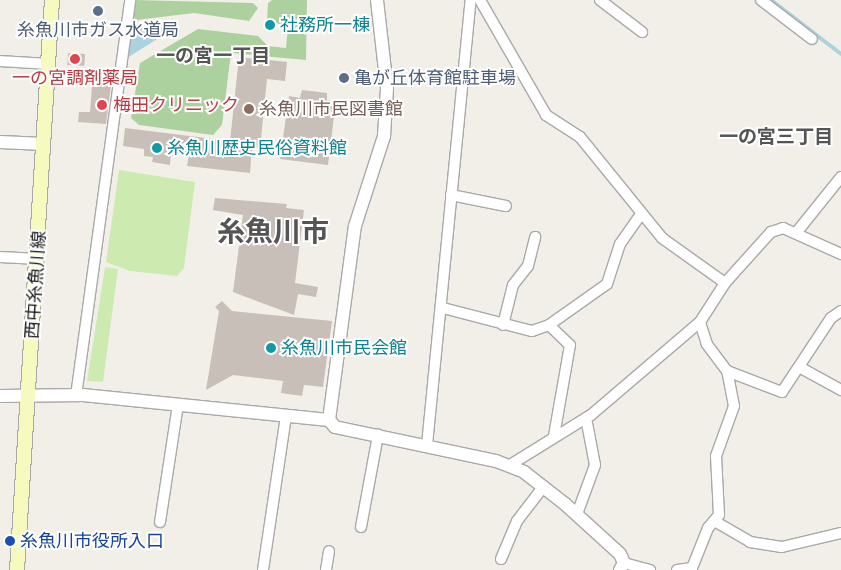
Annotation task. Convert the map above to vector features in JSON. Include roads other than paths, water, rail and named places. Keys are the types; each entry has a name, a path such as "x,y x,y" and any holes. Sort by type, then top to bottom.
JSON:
{"main road":[{"name":"西中糸魚川線","path":"17,570 39,259 52,0"}],"street":[{"path":"76,396 130,0"},
{"path":"329,420 355,226 384,136 387,88 377,0"},
{"path":"427,445 471,0"},
{"path":"480,0 546,115 580,137 640,215 662,238 725,283"},
{"path":"600,0 642,32"},
{"path":"761,0 812,39"},
{"path":"0,61 49,64"},
{"path":"0,142 44,144"},
{"path":"796,233 841,177"},
{"path":"451,195 506,206"},
{"path":"442,308 532,331 549,325 608,284 620,244 640,215"},
{"path":"510,465 554,436 586,418 700,322 725,283 771,232 783,228 841,254"},
{"path":"503,325 513,285 528,266 535,238"},
{"path":"0,258 39,259"},
{"path":"727,371 782,392 801,368 831,318 841,311"},
{"path":"677,570 692,568 708,528 716,522 720,507 716,456 734,406 727,371 707,344 700,322"},
{"path":"549,325 570,345 554,436"},
{"path":"801,368 841,390"},
{"path":"0,396 76,396 178,404 329,420 335,427 427,445 510,465 544,486 577,514 620,554 622,566 650,570"},
{"path":"160,522 178,404"},
{"path":"263,570 286,416"},
{"path":"577,514 595,465 586,418"},
{"path":"361,527 378,435"},
{"path":"501,559 517,521 544,486"},
{"path":"716,522 750,542 782,547 841,533"},
{"path":"326,570 329,551"}],"water":[{"path":"152,25 163,28 162,36 127,58 132,32"}],"waterway":[{"path":"771,0 841,54"}],"place":[{"name":"糸魚川市ガス水道局","path":"98,11"},
{"name":"社務所一棟","path":"270,25"},
{"name":"一の宮調剤薬局","path":"75,59"},
{"name":"亀が丘体育館駐車場","path":"344,78"},
{"name":"梅田クリニック","path":"102,105"},
{"name":"糸魚川市民図書館","path":"249,109"},
{"name":"糸魚川歴史民俗資料館","path":"157,148"},
{"name":"糸魚川市民会館","path":"271,348"},
{"name":"糸魚川市役所入口","path":"10,541"}],"district":[{"name":"一の宮一丁目","path":"213,56"},
{"name":"一の宮三丁目","path":"776,137"},
{"name":"糸魚川市","path":"273,232"}]}
